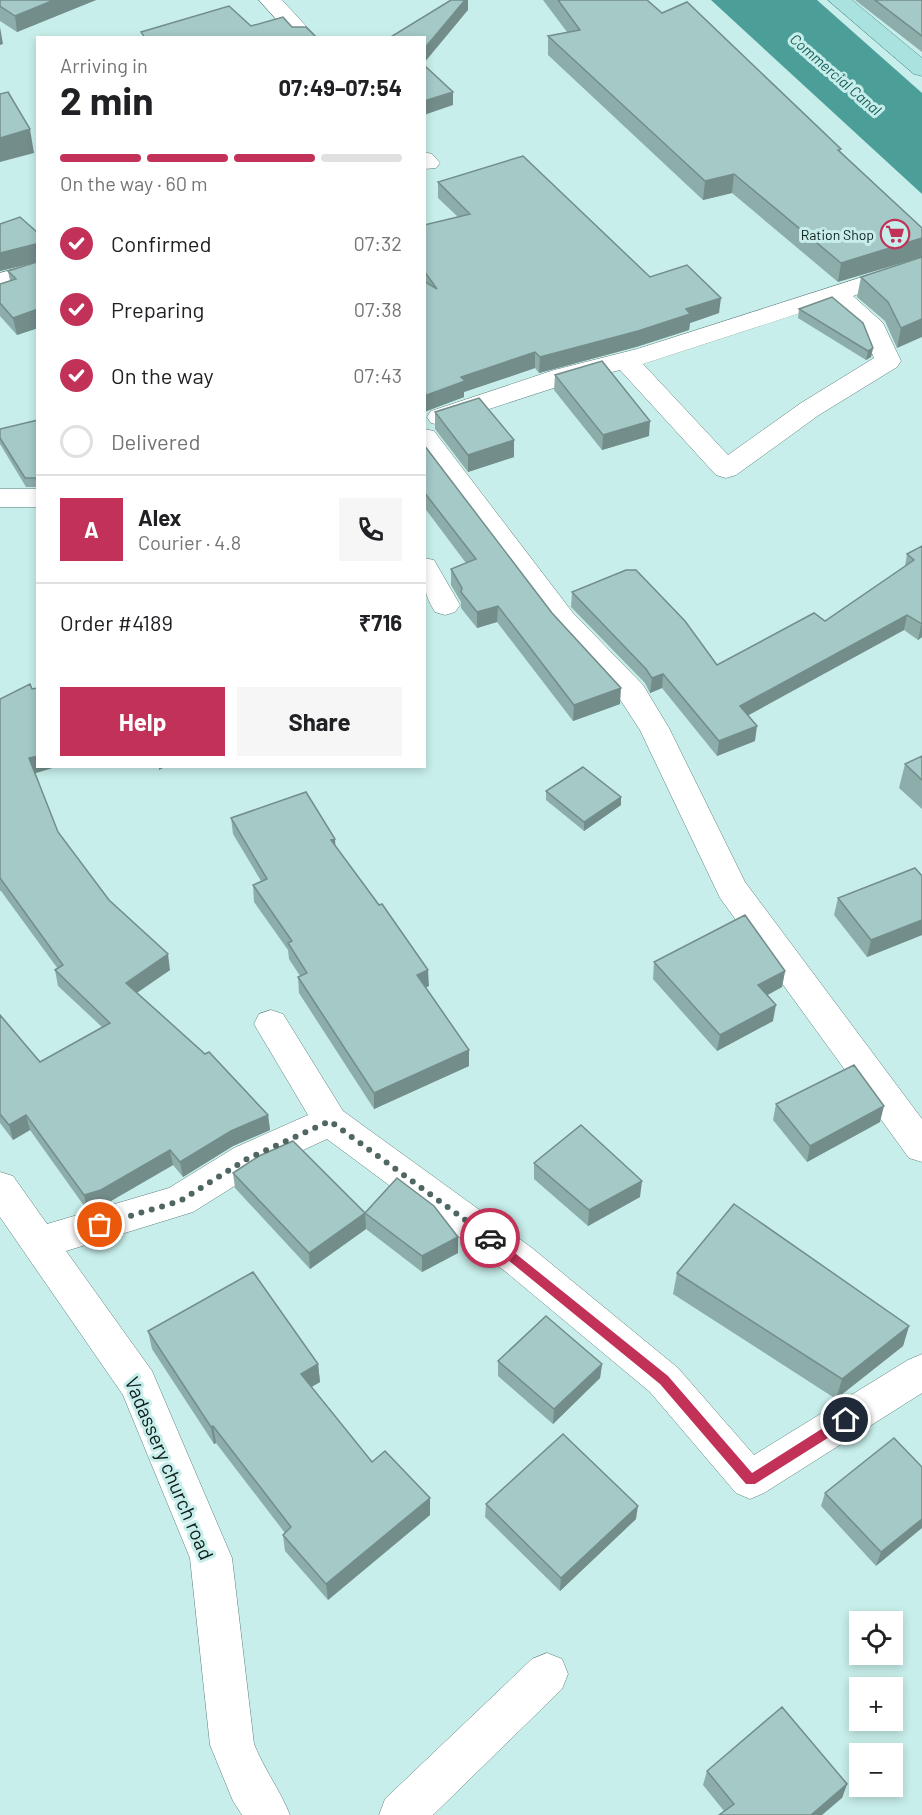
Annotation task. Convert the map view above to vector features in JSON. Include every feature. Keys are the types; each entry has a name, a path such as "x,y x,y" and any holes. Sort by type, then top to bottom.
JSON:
{"main road":[{"path":"839,0 922,69"}],"street":[{"path":"270,0 304,36"},
{"path":"426,421 563,376 646,356 922,264"},
{"path":"0,281 36,271"},
{"path":"625,360 726,469 810,409 888,361 874,328 834,293"},
{"path":"426,440 563,620 632,693 654,728 732,889 922,1147"},
{"path":"0,498 36,498"},
{"path":"426,571 445,605"},
{"path":"271,1024 330,1121 519,1260 664,1380 750,1480 922,1372"},
{"path":"39,1243 180,1201 247,1159 330,1121"},
{"name":"Vadassery church road","path":"0,1187 138,1384 211,1558 232,1745 249,1785 268,1815"},
{"path":"401,1815 547,1674"}],"water":[{"name":"Commercial Canal","path":"711,0 817,0 922,93 922,194"}],"building":[{"path":"0,0 54,0 15,16 0,6"},
{"path":"451,0 465,0 426,47 426,36 392,36"},
{"path":"558,0 647,0 662,13 687,2 841,149 838,150 922,228 922,238 841,263 734,174 705,181 548,36 580,30"},
{"path":"875,0 922,0 922,36"},
{"path":"229,6 251,26 283,17 292,27 306,27 315,36 144,36 141,32"},
{"path":"426,67 453,92 426,100"},
{"path":"8,92 30,129 0,138 0,94"},
{"path":"523,156 650,277 687,265 721,298 686,309 690,314 638,331 540,357 535,352 461,377 465,381 426,395 426,282 437,289 426,274 426,225 470,214 438,182"},
{"path":"20,217 36,231 36,244 0,253 0,224"},
{"path":"922,257 922,319 901,328 888,302 861,277"},
{"path":"36,262 36,310 13,318 0,303 0,284 16,279 8,271"},
{"path":"832,297 863,323 873,348 868,351 799,309"},
{"path":"602,361 650,421 603,435 555,375"},
{"path":"479,398 514,440 468,455 435,412"},
{"path":"36,420 36,478 25,478 0,438 0,429"},
{"path":"426,448 552,613 621,688 574,705 498,606 477,612 461,592 462,588 451,569 476,559 426,495"},
{"path":"922,546 922,624 907,615 740,706 757,726 719,741 663,674 652,678 572,592 626,570 636,570 685,621 717,665 814,613 825,621 914,560 907,554"},
{"path":"30,684 32,689 36,688 36,756 29,758 58,832 109,900 168,954 126,983 205,1054 209,1052 268,1115 231,1131 180,1162 170,1150 101,1190 84,1195 26,1115 9,1125 0,1114 0,1015 40,1062 110,1023 55,970 63,965 0,878 0,699"},
{"path":"922,756 922,780 905,764"},
{"path":"583,767 621,797 584,822 546,791"},
{"path":"306,792 335,839 331,840 379,905 382,904 428,970 417,975 469,1050 374,1093 298,977 307,973 288,943 292,941 253,885 267,879 231,818"},
{"path":"915,868 922,876 922,920 871,940 838,898"},
{"path":"745,915 785,971 758,985 776,1005 720,1035 654,962"},
{"path":"854,1065 884,1106 810,1146 776,1104"},
{"path":"581,1125 642,1181 589,1210 534,1163"},
{"path":"293,1141 365,1213 309,1253 233,1173 259,1156"},
{"path":"397,1178 434,1206 458,1237 422,1256 365,1213"},
{"path":"734,1204 909,1326 842,1379 677,1273"},
{"path":"253,1272 318,1364 301,1374 372,1462 385,1451 430,1498 326,1584 283,1535 291,1527 213,1426 211,1427 148,1331"},
{"path":"546,1316 602,1364 554,1409 498,1361"},
{"path":"563,1434 638,1506 561,1578 486,1504"},
{"path":"894,1438 922,1467 922,1519 881,1552 825,1493"},
{"path":"782,1707 847,1784 811,1815 719,1815 734,1804 707,1771"}],"way so far":[{"path":"100,1225 180,1201 247,1159 330,1121 490,1238"}],"place":[{"name":"Ration Shop","path":"895,234"}],"route":[{"path":"490,1238 664,1380 750,1480 846,1420"}]}
